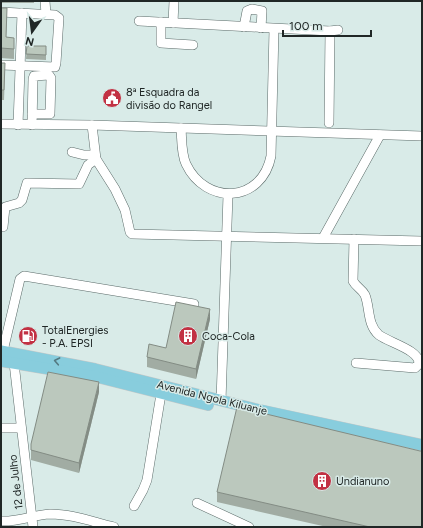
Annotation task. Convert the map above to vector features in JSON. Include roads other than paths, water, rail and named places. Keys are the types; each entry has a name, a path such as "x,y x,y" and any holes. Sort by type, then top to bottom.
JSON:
{"main road":[{"name":"Avenida Ngola Kiluanje","path":"2,354 95,369 220,401 422,445"},
{"name":"Avenida Ngola Kiluanje","path":"2,354 14,364 97,377 161,394 422,454"}],"street":[{"path":"45,1 46,14"},
{"path":"173,23 174,1"},
{"path":"244,27 247,10 252,9 262,11 261,28"},
{"path":"1,12 56,15 59,18 56,65 52,68 1,66"},
{"path":"18,125 22,13"},
{"path":"139,21 274,29 334,30 329,123"},
{"path":"161,22 161,43 193,45"},
{"path":"181,128 183,154 189,169 199,182 206,188 228,195 253,187 266,173 271,156 274,29"},
{"path":"32,114 32,125"},
{"path":"1,124 272,130 422,136"},
{"path":"92,125 95,157 115,189 125,210 130,232 226,237 422,240"},
{"path":"324,238 380,135"},
{"path":"72,152 95,157"},
{"path":"3,227 4,207 19,203 27,184 79,184 88,165 95,157"},
{"path":"220,401 228,195"},
{"path":"354,239 353,281 365,295 374,328 380,336 414,354 419,360 419,364 415,368 356,363"},
{"path":"2,354 20,279 24,276 194,304"},
{"name":"12 de Julho","path":"14,364 33,527"},
{"path":"134,506 143,490 146,480 161,394"},
{"path":"1,428 21,428"},
{"path":"197,503 249,527"},
{"path":"1,521 14,521 32,517 58,515 114,527"}],"place":[{"name":"8ª Esquadra da divisão do Rangel","path":"112,98"},
{"name":"TotalEnergies - P.A. EPSI","path":"28,336"},
{"name":"Coca-Cola","path":"188,336"},
{"name":"Undianuno","path":"322,481"}]}
